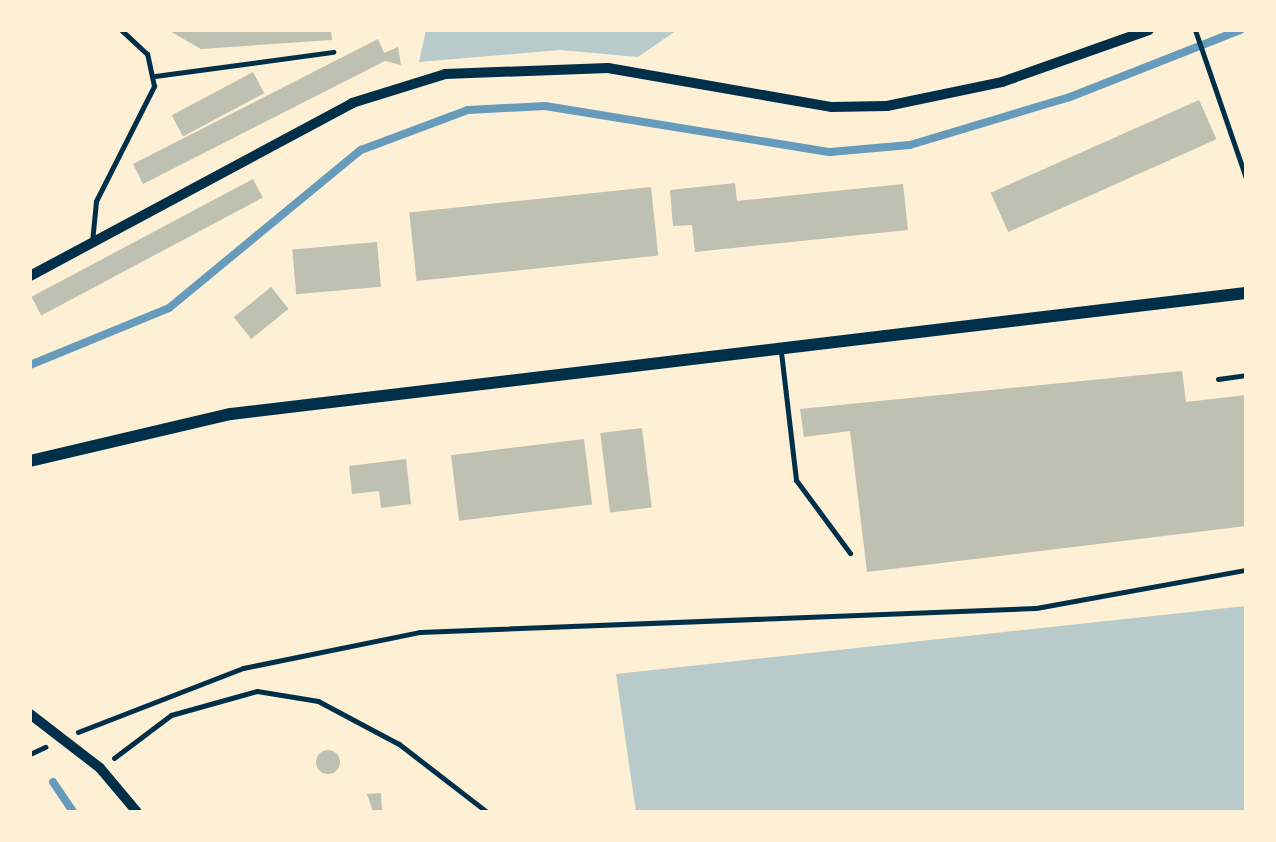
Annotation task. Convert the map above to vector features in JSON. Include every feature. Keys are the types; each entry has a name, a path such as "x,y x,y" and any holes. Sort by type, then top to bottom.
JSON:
{"street":[{"path":"30,276 352,103 444,74 588,66 832,107 887,106 1002,82 1148,30"},
{"path":"30,461 231,414 1246,293"},
{"path":"30,714 100,768 137,812"}],"lane":[{"path":"121,30 155,76"},
{"path":"155,76 333,52"},
{"path":"92,242 96,201 155,76"},
{"path":"781,349 796,480 850,553"},
{"path":"1218,379 1246,375"}],"path":[{"path":"1197,33 1246,178"},
{"path":"30,754 196,682 362,640 532,623 1036,608 1246,570"},
{"path":"100,768 171,715 257,691 318,701 399,744 487,812"}],"shaded area":[{"path":"426,30 677,30 638,57 560,50 419,62"},
{"path":"1246,606 1246,812 636,812 616,674"}],"building":[{"path":"168,30 331,30 332,40 201,49"},
{"path":"378,39 384,53 398,47 401,65 385,61 143,184 133,164"},
{"path":"253,72 264,93 183,136 172,115"},
{"path":"1199,100 1216,139 1008,232 991,193"},
{"path":"253,179 263,198 41,315 31,297"},
{"path":"735,183 737,201 903,184 908,230 695,252 692,225 673,226 670,190"},
{"path":"651,187 658,256 417,281 409,212"},
{"path":"377,242 381,287 296,294 292,249"},
{"path":"271,287 289,309 251,339 234,317"},
{"path":"1182,371 1186,402 1246,395 1246,526 867,572 850,431 804,437 800,409"},
{"path":"642,428 652,507 610,513 600,433"},
{"path":"584,439 592,505 459,521 451,455"},
{"path":"406,459 411,504 381,508 379,491 352,494 349,466"},
{"path":"328,750 340,762 328,774 316,762"},
{"path":"381,793 382,812 373,812 367,794"}],"waterway":[{"path":"30,365 169,308 361,150 468,110 545,106 830,152 910,145 1070,97 1240,30"},
{"path":"53,782 73,812"}]}
